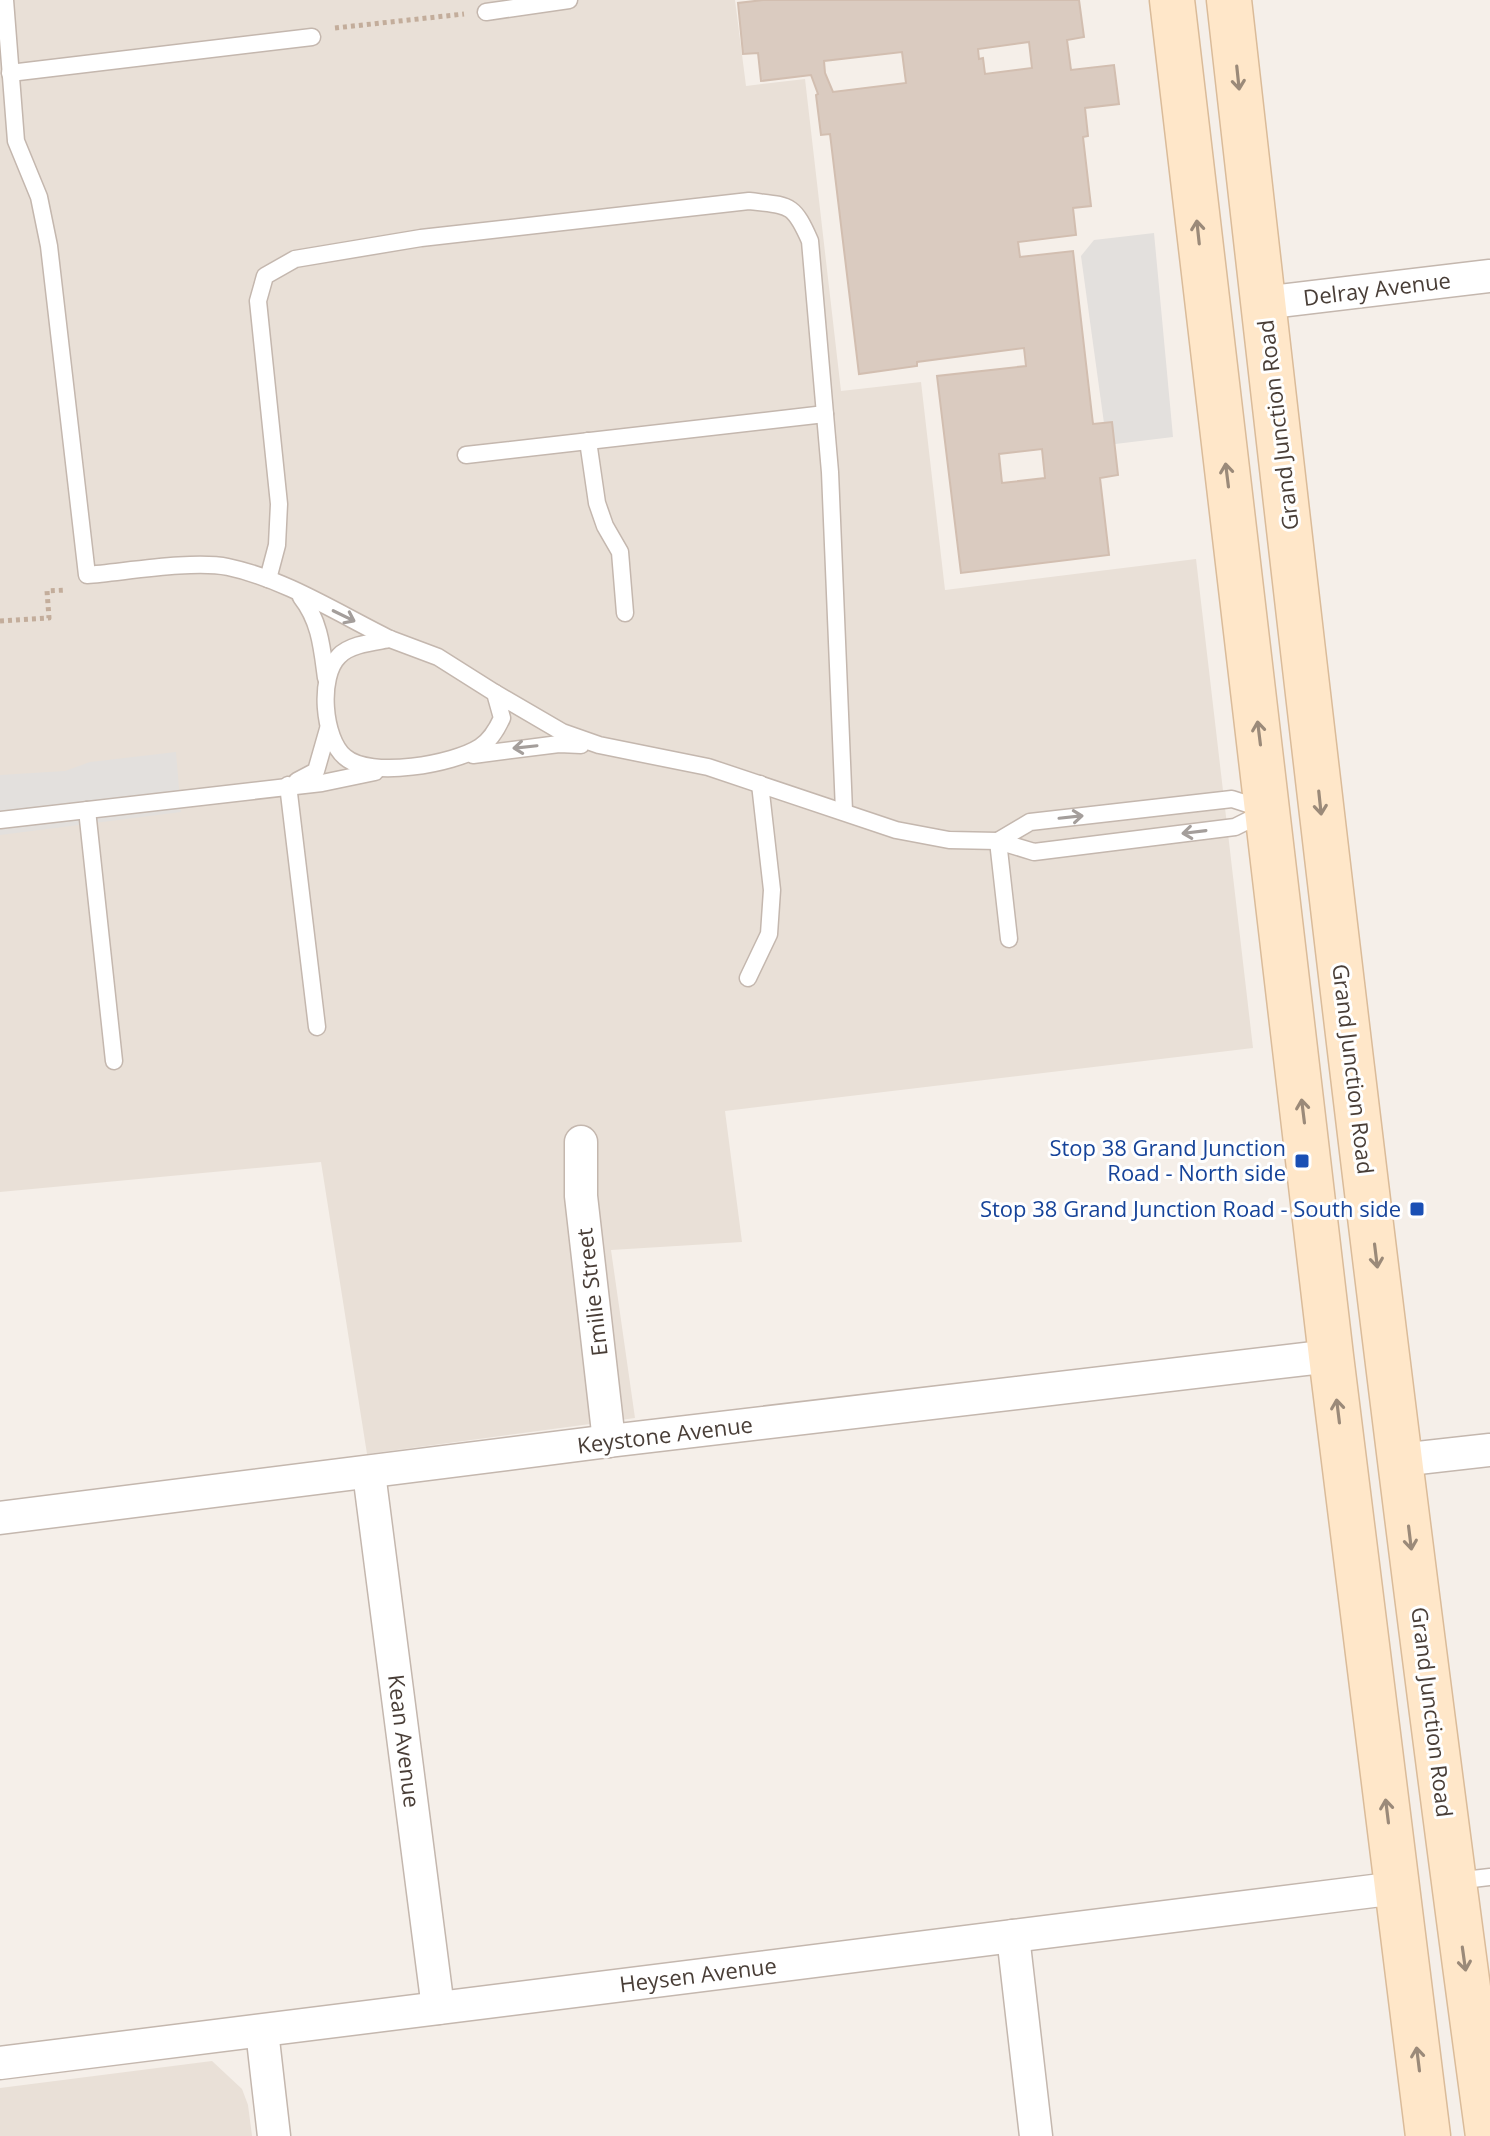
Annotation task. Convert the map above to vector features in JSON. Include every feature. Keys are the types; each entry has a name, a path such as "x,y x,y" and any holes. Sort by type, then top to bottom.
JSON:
{"main road":[{"path":"1172,0 1331,1356 1428,2136"},
{"name":"Grand Junction Road","path":"1229,0 1400,1460 1472,1879 1488,2136"},
{"path":"1207,310 1263,303"},
{"path":"1268,811 1284,799 1293,769 1297,587"},
{"path":"1345,1467 1400,1460"},
{"path":"1397,1888 1472,1879"}],"street":[{"name":"Delray Avenue","path":"1263,303 1490,276"},
{"name":"Emilie Street","path":"581,1142 581,1196 609,1441"},
{"name":"Keystone Avenue","path":"0,1518 609,1441 1331,1356"},
{"path":"1400,1460 1490,1450"},
{"name":"Kean Avenue","path":"369,1473 438,2008"},
{"name":"Heysen Avenue","path":"0,2063 1397,1888"},
{"path":"1013,1936 1036,2136"},
{"path":"262,2031 274,2136"}],"lane":[{"path":"5,0 16,141 39,197 49,246 87,575 180,567 225,567 268,579 390,639 438,657 562,732 599,745 708,767 896,830 949,840 998,841 1034,852 1235,827 1268,811"},
{"path":"486,12 569,0"},
{"path":"10,73 312,37"},
{"path":"268,579 277,545 279,504 258,301 265,276 295,259 421,238 749,201 784,205 799,216 810,241 825,414 844,811"},
{"path":"466,455 825,414"},
{"path":"588,441 597,503 605,526 620,552 625,613"},
{"path":"288,785 316,771 328,729 321,637 311,610 297,593"},
{"path":"326,678 339,655 363,644 390,639"},
{"path":"453,759 481,747 494,734 502,718 495,693"},
{"path":"328,729 343,756 359,766 396,768"},
{"path":"0,820 322,783 499,750 559,744 599,745"},
{"path":"748,978 769,934 772,890 760,784"},
{"path":"288,785 317,1027"},
{"path":"998,841 1030,822 1232,799 1268,811"},
{"path":"87,810 114,1061"},
{"path":"998,841 1009,939"}],"path":[{"path":"312,37 332,29 486,12"},
{"path":"0,621 49,618 47,591 69,590 87,575"}],"shaded area":[{"path":"0,0 735,0 746,86 805,79 841,391 921,382 945,590 1196,559 1253,1048 725,1111 742,1242 611,1250 635,1418 367,1454 321,1162 0,1192"},
{"path":"1154,233 1173,437 1107,445 1081,256 1094,240"},
{"path":"176,752 181,812 0,835 0,775 65,771 90,762"},
{"path":"212,2061 242,2089 248,2105 252,2136 0,2136 0,2088"}],"building":[{"path":"763,0 1079,0 1084,37 1067,40 1071,70 1114,65 1119,104 1085,108 1088,136 1083,137 1091,206 1073,208 1076,235 1018,242 1020,257 1073,251 1093,424 1112,422 1118,475 1100,478 1109,555 961,573 937,376 1026,366 1024,348 917,362 917,366 859,374 830,134 821,135 818,94 811,75 761,81 758,53 743,54 738,3","holes":["1029,42 1032,68 985,74 978,49","902,52 906,83 833,92 824,61","1042,449 1045,478 1002,483 999,454"]}],"place":[{"name":"Stop 38 Grand Junction Road - North side","path":"1302,1161"},
{"name":"Stop 38 Grand Junction Road - South side","path":"1417,1209"}]}
